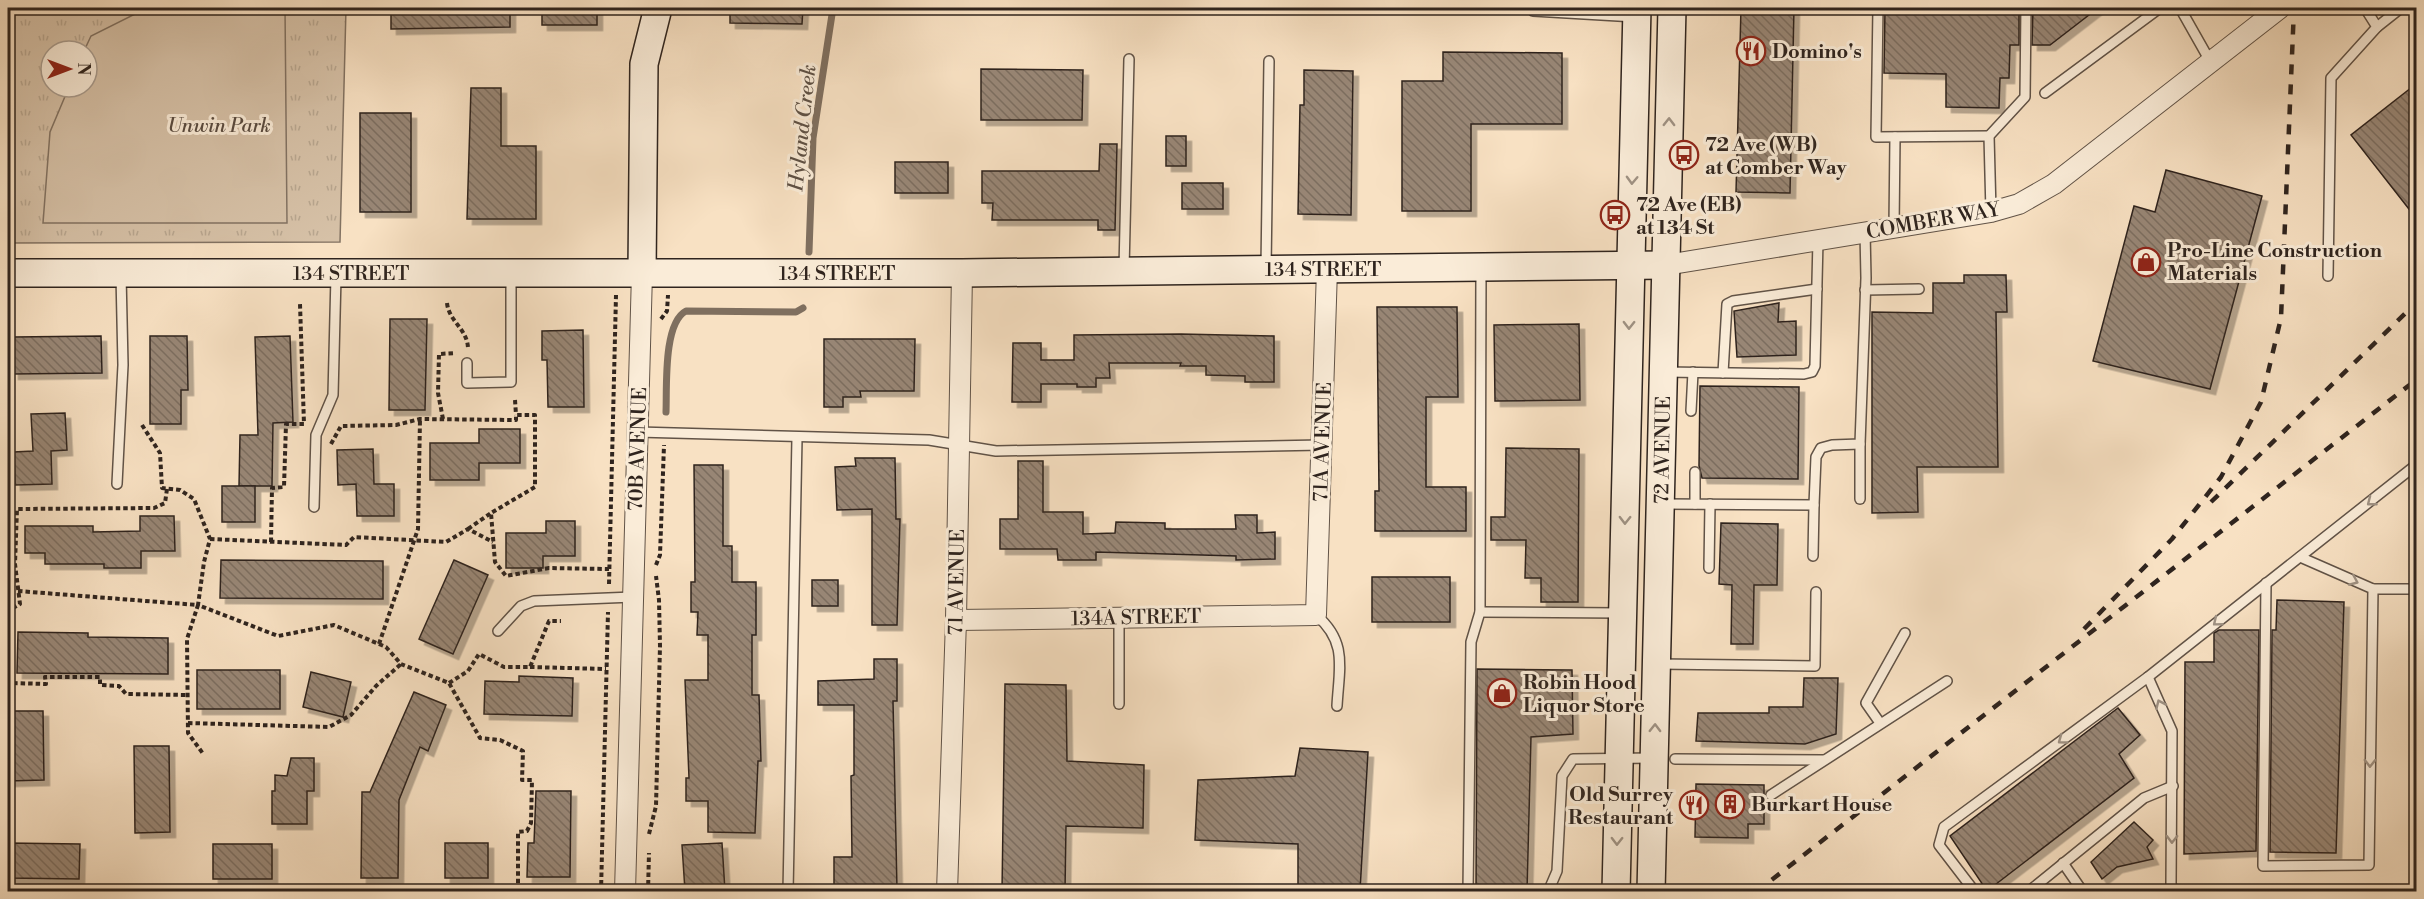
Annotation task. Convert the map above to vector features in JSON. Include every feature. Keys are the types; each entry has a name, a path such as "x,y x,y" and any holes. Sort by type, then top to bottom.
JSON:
{"street":[{"name":"70B AVENUE","path":"625,891 642,273 644,64 658,8"},
{"name":"72 AVENUE","path":"1651,891 1665,759 1656,664 1672,8"},
{"name":"COMBER WAY","path":"1666,265 1991,212 2019,204 2055,184 2280,8"},
{"name":"72 AVENUE","path":"1616,891 1637,12"},
{"name":"134 STREET","path":"8,273 962,273 1666,265"},
{"name":"71A AVENUE","path":"1316,615 1327,269"},
{"name":"71 AVENUE","path":"947,891 956,620 962,273"},
{"name":"134A STREET","path":"956,620 1316,615"}],"lane":[{"path":"1531,8 1533,11 1549,13 1637,12"},
{"path":"1878,8 1876,137 1989,136"},
{"path":"1991,212 1989,136 2025,97 2026,8"},
{"path":"2045,93 2160,8"},
{"path":"2180,8 2210,61"},
{"path":"2365,8 2377,27"},
{"path":"2328,276 2331,78 2377,27 2401,8"},
{"path":"1124,271 1129,59"},
{"path":"1266,269 1269,61"},
{"path":"1894,227 1895,137"},
{"path":"1860,499 1865,232"},
{"path":"1664,372 1804,375 1812,372 1815,366 1818,240"},
{"path":"1468,891 1471,642 1480,612 1481,268"},
{"path":"117,484 123,365 121,273"},
{"path":"314,507 316,435 333,395 336,273"},
{"path":"467,358 467,383 512,382 511,273"},
{"path":"1723,373 1727,304 1733,301 1817,289"},
{"path":"1865,290 1919,289"},
{"path":"1692,411 1693,372"},
{"path":"638,432 929,440 996,451 1321,445"},
{"path":"788,891 797,438"},
{"path":"1813,556 1816,457 1821,448 1832,445 1860,444"},
{"path":"1975,891 1940,845 1944,827 2148,677 2416,466"},
{"path":"1695,472 1695,504"},
{"path":"1661,504 1814,505"},
{"path":"1709,568 1710,504"},
{"path":"2300,557 2373,589 2416,589"},
{"path":"2266,583 2263,866 2369,866 2373,589"},
{"path":"1656,664 1815,666 1816,592"},
{"path":"498,631 521,606 534,601 633,597"},
{"path":"1480,612 1623,613"},
{"path":"1316,615 1331,627 1339,643 1337,706"},
{"path":"1119,617 1119,704"},
{"path":"1880,723 1866,702 1905,633"},
{"path":"2148,677 2172,731 2171,884 2174,891"},
{"path":"1771,795 1947,681"},
{"path":"1548,891 1557,871 1562,776 1573,759 1824,760"},
{"path":"2028,891 2144,798 2173,786"},
{"path":"2063,863 2083,891"}],"path":[{"path":"660,321 667,310 668,288"},
{"path":"447,303 448,312 468,336 467,358"},
{"path":"271,542 272,488 284,487 286,424 304,424 300,304"},
{"path":"443,419 438,393 439,354 458,353"},
{"path":"330,446 341,426 396,425 420,419 516,420 515,400"},
{"path":"210,539 346,545 354,537 446,542 535,487 536,415 516,415"},
{"path":"379,644 418,530 420,419"},
{"path":"142,425 160,453 162,488 180,490 194,499 210,539 198,605 187,639 188,733 204,755"},
{"path":"648,891 649,832 656,806 660,646 660,600 656,576 660,555 661,503 664,492 663,433"},
{"path":"168,489 165,503 154,508 17,509 15,564 20,604 11,609 11,683 46,684 45,677 100,677 100,685 119,686 126,694 188,695"},
{"path":"491,513 495,562 506,576 549,568 609,569"},
{"path":"468,529 493,542"},
{"path":"17,591 198,605 278,636 334,625 386,647 401,664 450,683 480,738 507,742 523,751 522,780 532,780 531,823 526,831 518,832 518,891"},
{"path":"530,667 549,621 561,621"},
{"path":"450,683 468,671 478,654 504,667 606,669"},
{"path":"188,723 329,727 351,715 376,686 401,664"}],"green space":[{"name":"Unwin Park","path":"8,8 346,8 340,242 8,243"},
{"path":"147,8 285,8 287,223 43,223 50,132 64,99 99,99 99,39 90,39 91,36"}],"building":[{"path":"391,8 510,8 510,27 391,29"},
{"path":"542,8 597,8 597,25 542,25"},
{"path":"730,8 803,8 802,24 730,23"},
{"path":"1741,8 1794,8 1790,193 1736,192"},
{"path":"1885,8 2019,8 2019,45 2010,45 2009,78 2000,78 1999,108 1946,107 1946,74 1884,73"},
{"path":"2033,8 2098,8 2050,45 2032,45"},
{"path":"1443,52 1562,53 1562,124 1471,124 1471,211 1402,211 1402,81 1443,81"},
{"path":"981,69 1083,70 1082,120 981,120"},
{"path":"1304,70 1353,71 1351,215 1298,214 1300,105 1304,105"},
{"path":"2416,84 2416,218 2351,135"},
{"path":"471,88 501,88 501,146 536,146 536,219 467,219"},
{"path":"360,113 411,113 411,212 360,212"},
{"path":"1166,136 1186,136 1186,166 1166,166"},
{"path":"1100,144 1117,144 1115,230 1098,230 1098,220 992,220 993,203 982,203 982,171 1099,171"},
{"path":"895,162 948,162 948,193 895,193"},
{"path":"2166,170 2262,196 2210,389 2093,361 2134,206 2155,212"},
{"path":"1182,183 1223,183 1223,209 1182,209"},
{"path":"1964,275 2006,275 2007,312 1996,312 1998,467 1917,467 1918,512 1872,513 1872,312 1933,313 1933,283 1964,283"},
{"path":"1779,303 1778,322 1796,321 1796,355 1737,357 1734,311"},
{"path":"1377,307 1457,307 1458,397 1426,397 1426,487 1466,487 1466,531 1375,531 1375,491 1379,491"},
{"path":"390,319 427,319 425,410 389,410"},
{"path":"1579,324 1580,400 1495,401 1494,325"},
{"path":"583,330 584,407 548,407 547,360 542,360 542,331"},
{"path":"1074,335 1274,336 1274,382 1245,382 1245,376 1206,375 1206,366 1180,366 1181,363 1109,363 1110,378 1096,378 1096,387 1077,387 1077,384 1041,384 1041,402 1012,402 1013,343 1041,343 1041,360 1074,360"},
{"path":"101,336 102,373 13,374 13,337"},
{"path":"150,336 187,336 188,390 181,390 181,424 150,424"},
{"path":"290,336 293,422 273,423 272,486 239,486 240,435 258,435 255,337"},
{"path":"824,339 915,339 914,391 860,391 861,397 843,397 843,407 824,407"},
{"path":"1700,386 1799,387 1798,479 1702,478 1699,466"},
{"path":"65,413 67,450 51,451 52,484 15,485 14,452 33,451 31,414"},
{"path":"479,429 520,429 520,463 479,463 479,480 430,480 430,443 479,443"},
{"path":"1506,448 1579,449 1578,602 1541,602 1541,578 1525,578 1526,540 1491,540 1491,517 1505,517"},
{"path":"373,449 374,484 394,484 394,516 357,516 356,484 338,485 337,450"},
{"path":"855,458 895,458 896,519 900,519 897,625 872,625 872,509 837,510 835,467 856,466"},
{"path":"1018,461 1043,461 1043,512 1083,512 1083,534 1115,533 1116,522 1165,523 1165,529 1236,529 1235,515 1257,515 1257,533 1275,532 1275,559 1236,560 1236,556 1096,552 1096,560 1058,560 1057,549 1000,549 1000,519 1018,519"},
{"path":"694,465 723,465 723,546 732,546 732,582 756,582 756,635 752,635 752,695 759,695 761,761 758,761 755,833 708,832 708,801 686,801 686,778 689,778 685,680 708,680 708,635 697,635 698,612 691,612 691,582 695,582"},
{"path":"222,486 255,486 255,522 222,522"},
{"path":"140,516 174,516 175,551 141,551 141,568 104,568 104,564 45,564 45,553 25,553 25,526 93,526 93,532 140,531"},
{"path":"546,521 575,521 575,556 543,556 543,568 506,568 506,533 546,533"},
{"path":"1721,523 1778,524 1777,585 1754,585 1753,644 1731,644 1732,585 1719,584"},
{"path":"221,560 383,561 383,599 220,598"},
{"path":"454,560 488,575 453,654 419,639"},
{"path":"1372,577 1450,577 1450,622 1372,622"},
{"path":"812,580 838,580 838,606 812,606"},
{"path":"2277,600 2344,602 2336,853 2270,852 2272,630 2276,630"},
{"path":"2219,630 2259,630 2256,851 2184,854 2185,662 2214,662 2214,633"},
{"path":"18,632 88,633 88,637 168,638 168,674 17,673"},
{"path":"874,659 897,659 897,701 893,701 897,889 834,890 834,857 852,857 851,776 854,775 854,705 818,705 818,681 874,679"},
{"path":"1477,669 1572,670 1573,734 1531,737 1527,891 1476,891"},
{"path":"197,670 280,670 280,709 197,709"},
{"path":"311,672 351,682 343,717 303,707"},
{"path":"519,676 573,678 572,716 484,714 485,681 519,682"},
{"path":"1804,678 1838,678 1836,734 1805,744 1696,741 1698,713 1769,713 1769,707 1803,707"},
{"path":"1005,684 1066,685 1067,761 1144,765 1143,828 1066,826 1065,891 1002,891"},
{"path":"414,692 446,705 428,751 420,747 399,800 398,878 361,878 362,792 370,792"},
{"path":"2118,708 2140,735 2119,754 2134,778 1987,891 1950,836"},
{"path":"8,711 43,711 44,780 8,781"},
{"path":"134,746 169,746 170,832 135,833"},
{"path":"1300,748 1368,752 1360,891 1298,891 1298,844 1195,840 1198,780 1295,776"},
{"path":"291,758 314,758 314,791 307,791 307,824 272,824 272,791 275,791 275,775 287,776"},
{"name":"Burkart House","path":"1696,784 1764,785 1764,824 1748,824 1748,838 1695,837"},
{"path":"536,791 571,791 570,877 527,877 528,843 534,843"},
{"path":"2134,822 2153,840 2147,847 2153,859 2117,867 2102,879 2091,862"},
{"path":"8,843 80,844 79,879 8,878"},
{"path":"445,843 488,843 488,878 445,878"},
{"path":"722,843 725,891 685,891 682,845"},
{"path":"213,844 272,844 272,879 213,879"}],"waterway":[{"name":"Hyland Creek","path":"809,252 813,138 833,8"},
{"name":"Hyland Creek","path":"666,412 670,342 673,328 686,311 796,312 803,308"}],"railway":[{"path":"2084,629 2172,539 2221,477 2261,402 2281,318 2294,8"},
{"path":"2211,502 2416,303"},
{"path":"1756,892 2416,380"}],"place":[{"name":"Domino's","path":"1751,51"},
{"name":"72 Ave (WB) at Comber Way","path":"1684,155"},
{"name":"72 Ave (EB) at 134 St","path":"1615,215"},
{"name":"Pro-Line Construction Materials","path":"2146,262"},
{"name":"Robin Hood Liquor Store","path":"1502,693"},
{"name":"Burkart House","path":"1730,804"},
{"name":"Old Surrey Restaurant","path":"1694,805"}]}
